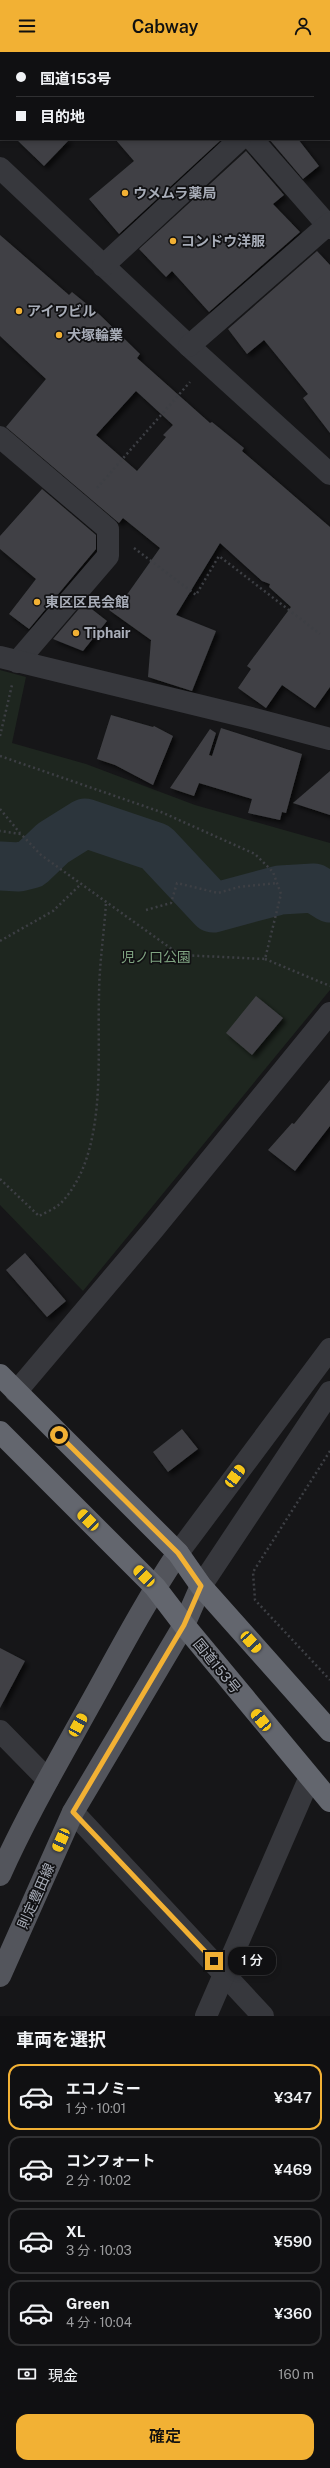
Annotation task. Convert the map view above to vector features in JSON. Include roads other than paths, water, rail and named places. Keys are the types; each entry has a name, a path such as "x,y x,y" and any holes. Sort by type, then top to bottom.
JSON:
{"highway":[{"path":"0,1375 178,1553 201,1586 330,1731"},
{"name":"国道153号","path":"0,1432 155,1587 309,1779 330,1801"}],"main road":[{"path":"0,1875 19,1832 155,1587 178,1553"},
{"name":"則定豊田線","path":"0,1976 73,1812 184,1625 201,1586"}],"street":[{"path":"103,266 239,140"},
{"path":"189,346 329,225 253,140"},
{"path":"1,170 189,346 330,474"},
{"path":"0,436 108,529 108,556 8,660"},
{"path":"8,660 251,718 330,739"},
{"path":"16,1392 153,1230 330,1013"},
{"path":"178,1553 330,1349"},
{"path":"201,1586 330,1392"},
{"path":"0,1731 48,1780"},
{"path":"206,2016 309,1779"},
{"path":"73,1812 224,1972 263,2016"}],"waterway":[{"path":"0,866 19,867 31,864 53,843 85,823 156,847 213,908 280,890 314,888 330,898"}],"place":[{"name":"ウメムラ薬局","path":"125,193"},
{"name":"コンドウ洋服","path":"173,241"},
{"name":"アイワビル","path":"19,311"},
{"name":"犬塚輪業","path":"59,335"},
{"name":"東区区民会館","path":"37,602"},
{"name":"Tiphair","path":"76,633"}],"park label":[{"name":"児ノ口公園","path":"156,957"}]}
